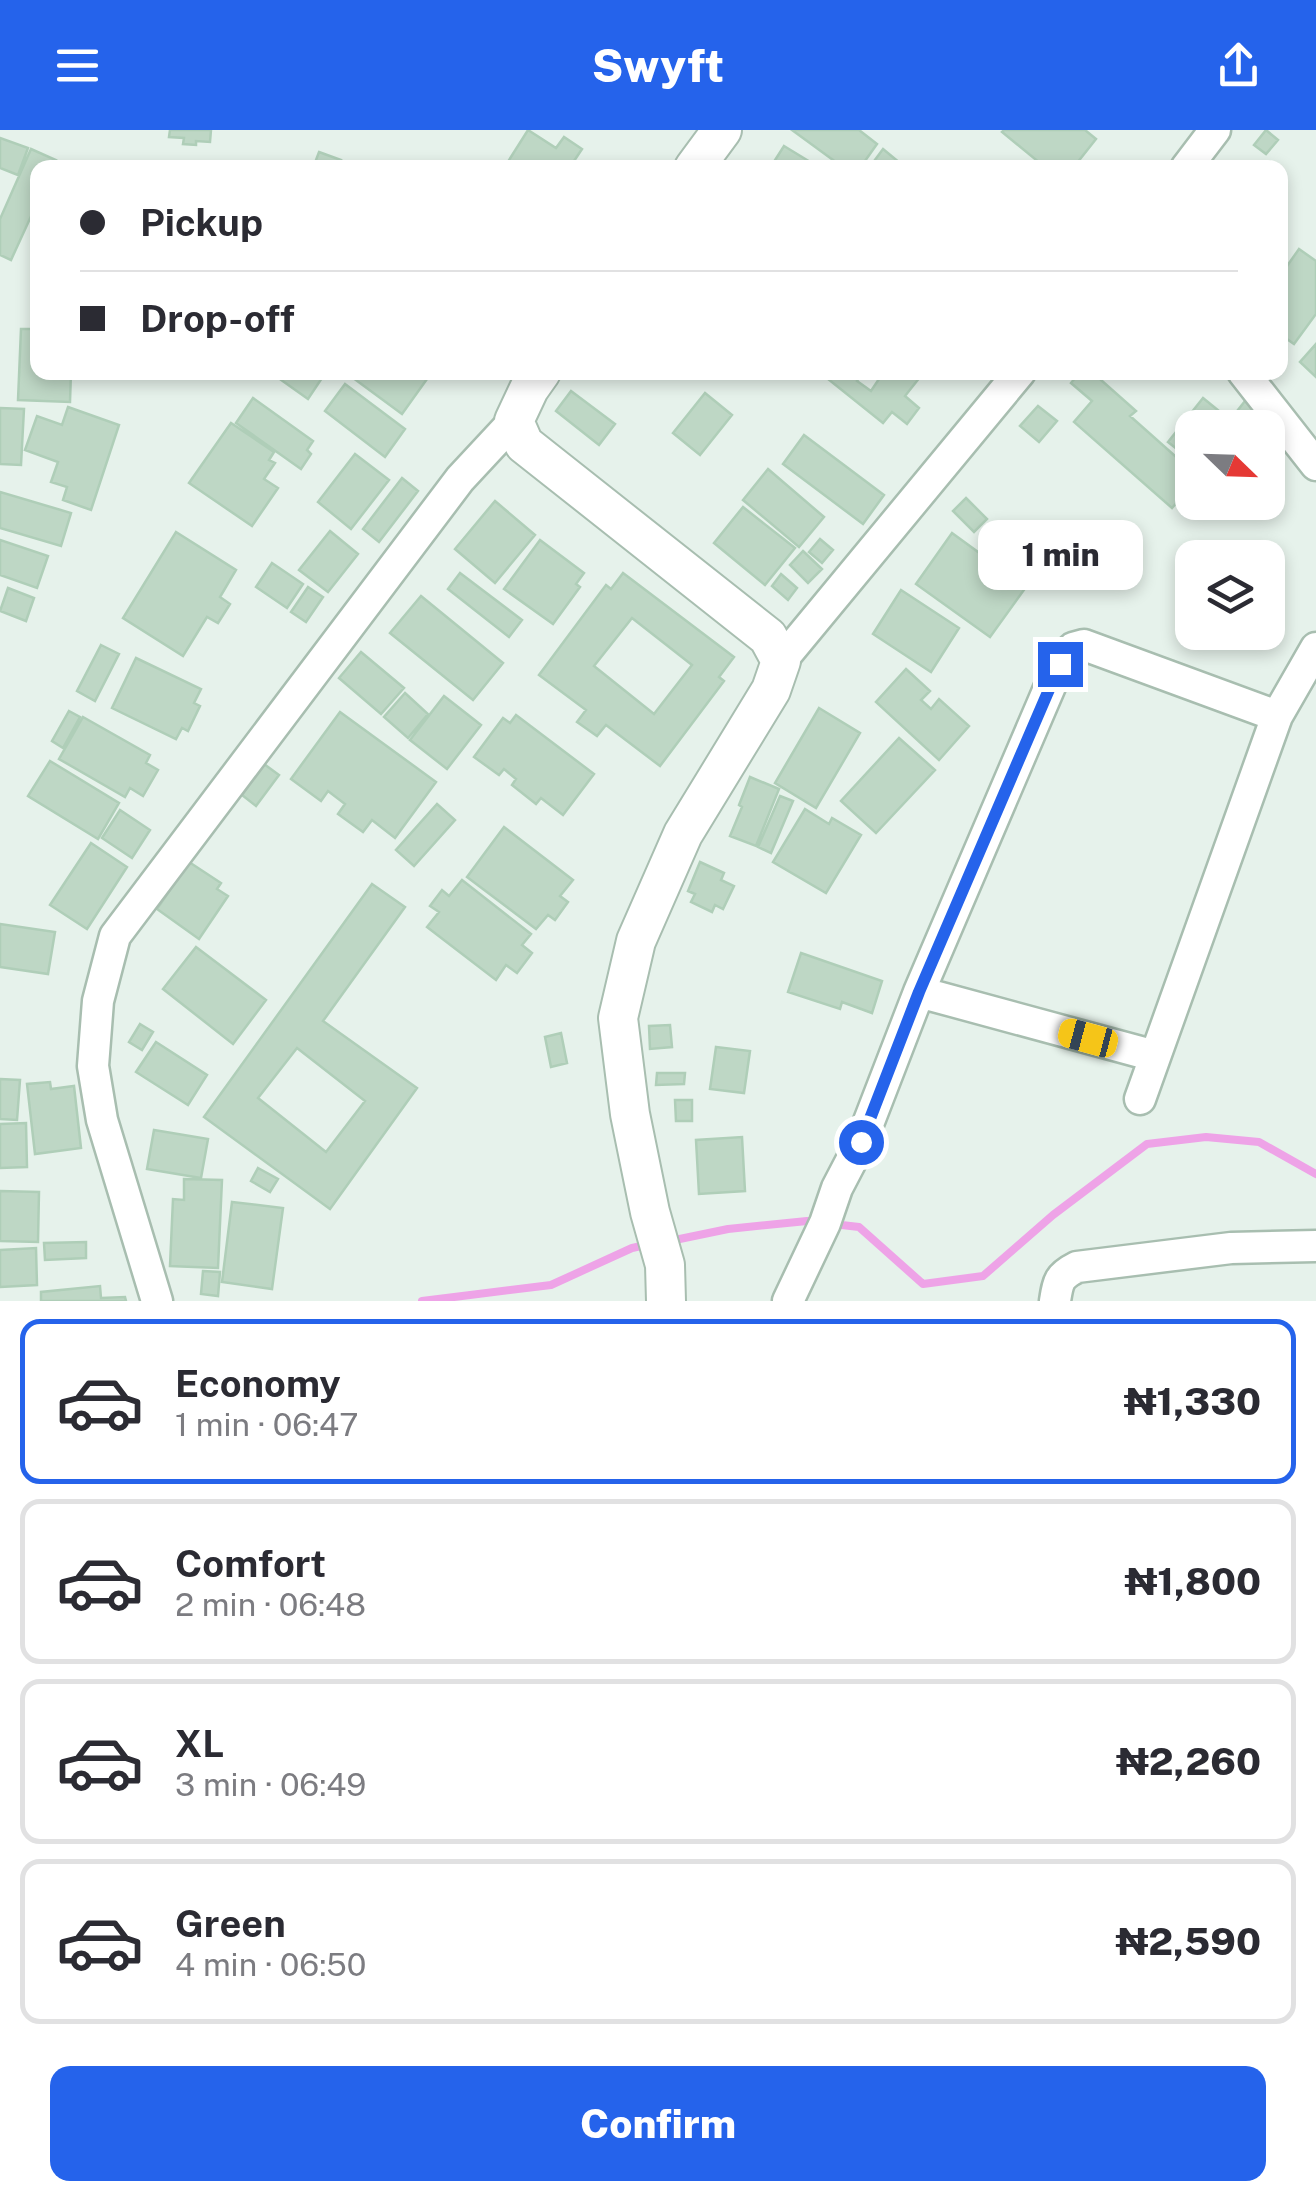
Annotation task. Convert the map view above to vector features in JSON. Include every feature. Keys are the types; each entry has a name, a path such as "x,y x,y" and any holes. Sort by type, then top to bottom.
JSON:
{"street":[{"path":"700,160 722,130"},
{"path":"1192,160 1215,130"},
{"path":"157,1301 102,1120 93,1066 98,1000 115,936 460,479 514,421 536,380"},
{"path":"665,1283 630,1114 618,1018 636,941 683,834 772,690 781,661 1013,380"},
{"path":"1248,380 1316,465"},
{"path":"514,421 524,444 768,638 781,661"},
{"path":"798,1297 838,1188 861,1142 919,992 1060,664 1073,648 1084,645 1277,716"},
{"path":"1140,1098 1277,716 1316,648"},
{"path":"919,992 1155,1056"},
{"path":"1055,1301 1062,1275 1077,1267 1230,1248 1316,1246"}],"building":[{"path":"170,130 211,130 210,142 183,144 184,138 169,137"},
{"path":"528,130 556,148 564,137 582,149 575,160 509,160"},
{"path":"792,130 859,130 877,144 866,160 833,160"},
{"path":"1085,130 1096,139 1079,160 1036,160 1002,132"},
{"path":"1266,130 1278,140 1266,154 1254,145"},
{"path":"0,138 28,148 18,175 0,168"},
{"path":"784,146 807,160 775,160"},
{"path":"31,149 56,160 30,160 30,218 11,260 0,255 0,219"},
{"path":"883,149 896,160 875,160"},
{"path":"319,152 341,160 316,160"},
{"path":"1299,249 1316,261 1316,314 1294,344 1288,340 1288,265"},
{"path":"21,329 30,329 30,380 71,380 70,402 18,400"},
{"path":"1316,344 1316,377 1300,362"},
{"path":"281,380 321,380 308,399"},
{"path":"356,380 426,380 402,414"},
{"path":"829,380 858,380 871,391 878,380 918,380 905,396 919,408 907,424 892,412 883,423"},
{"path":"1073,380 1101,380 1136,411 1130,416 1175,456 1172,508 1074,422 1092,401 1071,383"},
{"path":"345,384 405,429 385,457 325,411"},
{"path":"571,391 615,424 599,445 556,411"},
{"path":"705,393 732,415 700,455 673,433"},
{"path":"253,398 313,441 307,450 311,454 301,469 236,423"},
{"path":"1203,398 1218,410 1193,410"},
{"path":"1245,401 1256,410 1238,410"},
{"path":"1038,406 1057,421 1039,442 1020,426"},
{"path":"68,407 119,425 91,510 63,500 67,487 51,482 58,462 25,450 37,416 62,425"},
{"path":"0,408 24,409 21,465 0,464"},
{"path":"231,423 274,452 269,460 275,463 264,479 278,488 252,526 189,483"},
{"path":"804,435 884,495 863,524 783,464"},
{"path":"355,454 389,480 351,529 318,502"},
{"path":"768,469 824,517 799,547 743,500"},
{"path":"402,478 418,491 379,542 363,529"},
{"path":"0,492 71,513 61,546 0,528"},
{"path":"966,498 987,519 974,532 953,511"},
{"path":"495,501 535,535 495,583 455,549"},
{"path":"743,507 795,548 765,585 714,543"},
{"path":"330,531 358,554 328,592 299,570"},
{"path":"176,532 236,570 220,597 230,604 218,623 207,617 183,656 123,618"},
{"path":"952,533 1026,587 990,637 916,584"},
{"path":"820,539 833,550 822,563 809,552"},
{"path":"0,540 48,556 37,588 0,575"},
{"path":"540,540 584,573 576,584 580,587 553,624 504,589"},
{"path":"803,551 822,569 808,583 790,565"},
{"path":"272,563 303,584 287,608 256,587"},
{"path":"460,573 522,620 509,637 448,589"},
{"path":"623,573 734,657 719,677 724,681 660,766 606,725 597,736 577,722 586,710 539,675 606,585 611,589","holes":["632,618 692,665 654,714 594,666"]},
{"path":"781,574 797,588 788,600 772,586"},
{"path":"308,587 323,597 306,622 291,612"},
{"path":"8,588 34,598 26,621 0,611"},
{"path":"901,590 959,628 931,672 873,634"},
{"path":"421,596 503,663 473,700 390,633"},
{"path":"101,645 119,654 95,701 77,691"},
{"path":"361,652 404,688 381,714 339,678"},
{"path":"136,658 201,689 194,703 200,706 188,731 182,728 176,739 112,708"},
{"path":"906,669 930,691 921,700 931,709 939,699 969,726 939,760 876,702"},
{"path":"405,693 428,714 408,738 384,717"},
{"path":"444,696 481,725 447,769 410,740"},
{"path":"819,708 860,733 816,808 775,783"},
{"path":"69,711 80,717 63,748 52,741"},
{"path":"340,712 436,782 395,838 372,820 363,832 338,814 345,804 328,791 321,801 291,779"},
{"path":"516,715 594,774 563,815 541,798 536,804 512,785 516,779 504,769 499,775 474,757 503,718 510,723"},
{"path":"83,717 150,755 146,763 158,770 143,796 130,788 125,797 59,759"},
{"path":"899,738 935,770 876,833 841,801"},
{"path":"50,761 119,803 98,839 28,796"},
{"path":"264,764 279,775 256,806 242,795"},
{"path":"750,777 779,789 756,846 730,836"},
{"path":"780,796 793,801 771,853 758,847"},
{"path":"437,804 455,820 414,866 396,850"},
{"path":"805,809 829,824 832,818 861,835 826,893 773,862"},
{"path":"120,810 150,830 132,858 102,838"},
{"path":"504,827 573,880 560,896 568,902 555,920 548,915 536,929 467,877"},
{"path":"91,843 127,867 87,929 50,905"},
{"path":"189,862 221,883 217,889 228,896 199,939 157,909"},
{"path":"700,862 724,873 721,880 734,886 723,909 715,905 712,912 691,902 695,894 688,891"},
{"path":"462,880 531,934 522,945 532,953 517,973 506,965 496,980 427,927 439,912 430,906 442,890 449,896"},
{"path":"372,884 405,907 323,1021 417,1088 330,1209 204,1117","holes":["297,1048 365,1101 326,1152 258,1098"]},
{"path":"0,924 55,932 48,974 0,967"},
{"path":"196,947 266,1000 233,1044 163,989"},
{"path":"801,953 882,981 872,1013 842,1002 840,1009 788,992"},
{"path":"140,1024 153,1032 142,1050 129,1042"},
{"path":"670,1025 672,1047 650,1049 649,1026"},
{"path":"561,1033 567,1063 551,1067 545,1037"},
{"path":"156,1042 207,1075 188,1105 136,1072"},
{"path":"716,1047 750,1051 744,1093 710,1089"},
{"path":"657,1073 685,1073 684,1084 656,1085"},
{"path":"0,1079 20,1080 17,1120 0,1119"},
{"path":"50,1082 51,1089 74,1086 81,1148 35,1154 27,1084"},
{"path":"675,1100 692,1100 692,1121 676,1121"},
{"path":"26,1123 27,1167 0,1168 0,1124"},
{"path":"154,1130 208,1139 201,1178 147,1169"},
{"path":"742,1137 745,1191 699,1194 696,1140"},
{"path":"258,1168 278,1179 270,1192 251,1181"},
{"path":"184,1179 222,1180 218,1268 170,1266 173,1199 184,1200"},
{"path":"0,1191 39,1192 38,1242 0,1241"},
{"path":"232,1202 283,1208 272,1289 222,1282"},
{"path":"86,1242 86,1258 45,1260 44,1243"},
{"path":"36,1248 37,1285 0,1287 0,1250"},
{"path":"203,1271 220,1272 218,1296 201,1294"},
{"path":"100,1286 101,1298 125,1297 126,1301 41,1301 41,1292"}],"waterway":[{"path":"833,1224 859,1227 923,1284 983,1276 1053,1215 1147,1144 1206,1137 1259,1142 1316,1174"},
{"path":"670,1241 728,1229 819,1223"},
{"path":"422,1301 551,1285 646,1245"}],"route":[{"path":"861,1142 919,992 1060,664"}]}
